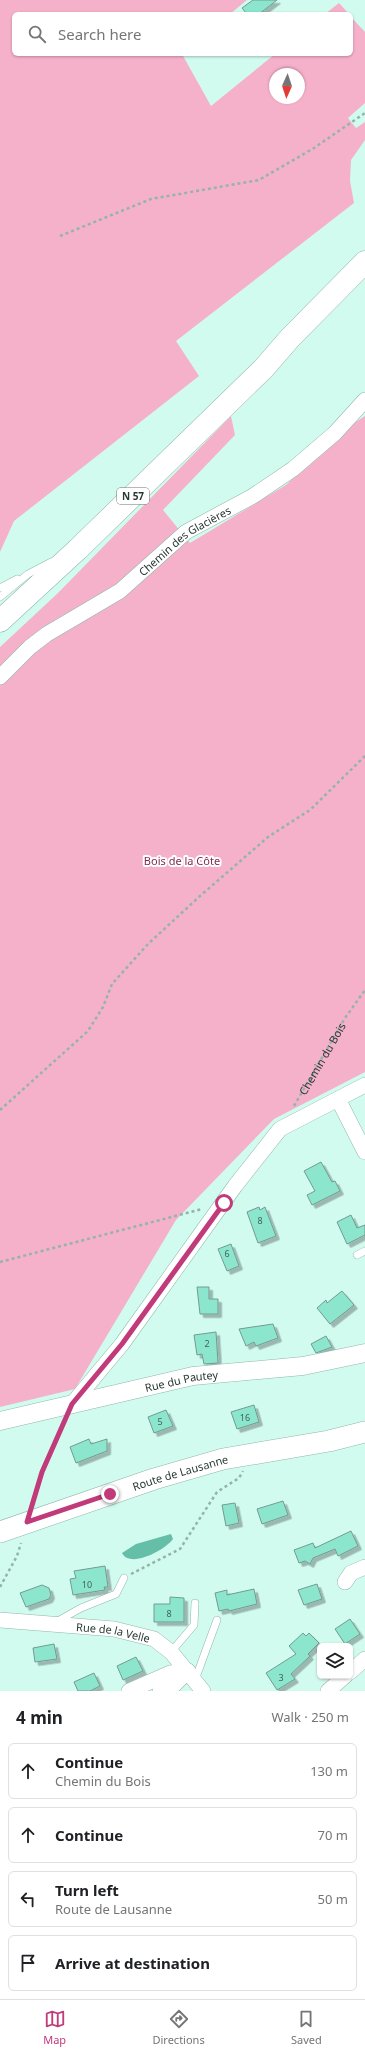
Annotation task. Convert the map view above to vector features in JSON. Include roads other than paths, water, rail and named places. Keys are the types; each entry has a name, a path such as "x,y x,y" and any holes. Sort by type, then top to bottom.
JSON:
{"main road":[{"name":"N 57","path":"0,621 78,549 264,368 290,338 365,262"},
{"name":"N 57","path":"264,368 295,344 365,281"},
{"name":"Route de Lausanne","path":"0,1532 154,1479 223,1459 252,1455 365,1432"}],"street":[{"name":"Chemin des Glacières","path":"0,677 30,647 47,634 120,591 186,532 253,496 293,469 335,433 365,400"},
{"name":"Chemin du Bois","path":"72,1404 122,1344 224,1203 280,1129 365,1085"},
{"path":"338,1099 365,1152"},
{"name":"Rue du Pautey","path":"0,1421 193,1376 303,1366 365,1353"},
{"path":"345,1582 351,1573 365,1567"},
{"name":"Rue de la Velle","path":"0,1620 114,1629 154,1639 171,1652 195,1680"},
{"path":"353,1669 365,1659"},
{"path":"129,1691 170,1673 195,1680"},
{"path":"328,1691 342,1679"},
{"path":"160,1691 174,1685 195,1680"}],"lane":[{"path":"0,588 78,549"},
{"path":"0,597 28,574"},
{"path":"357,1255 365,1251"},
{"path":"51,1625 81,1608 116,1594 124,1578"},
{"path":"171,1652 194,1625 195,1603"},
{"path":"195,1680 216,1620"}],"park label":[{"name":"Bois de la Côte","path":"182,860"}]}
